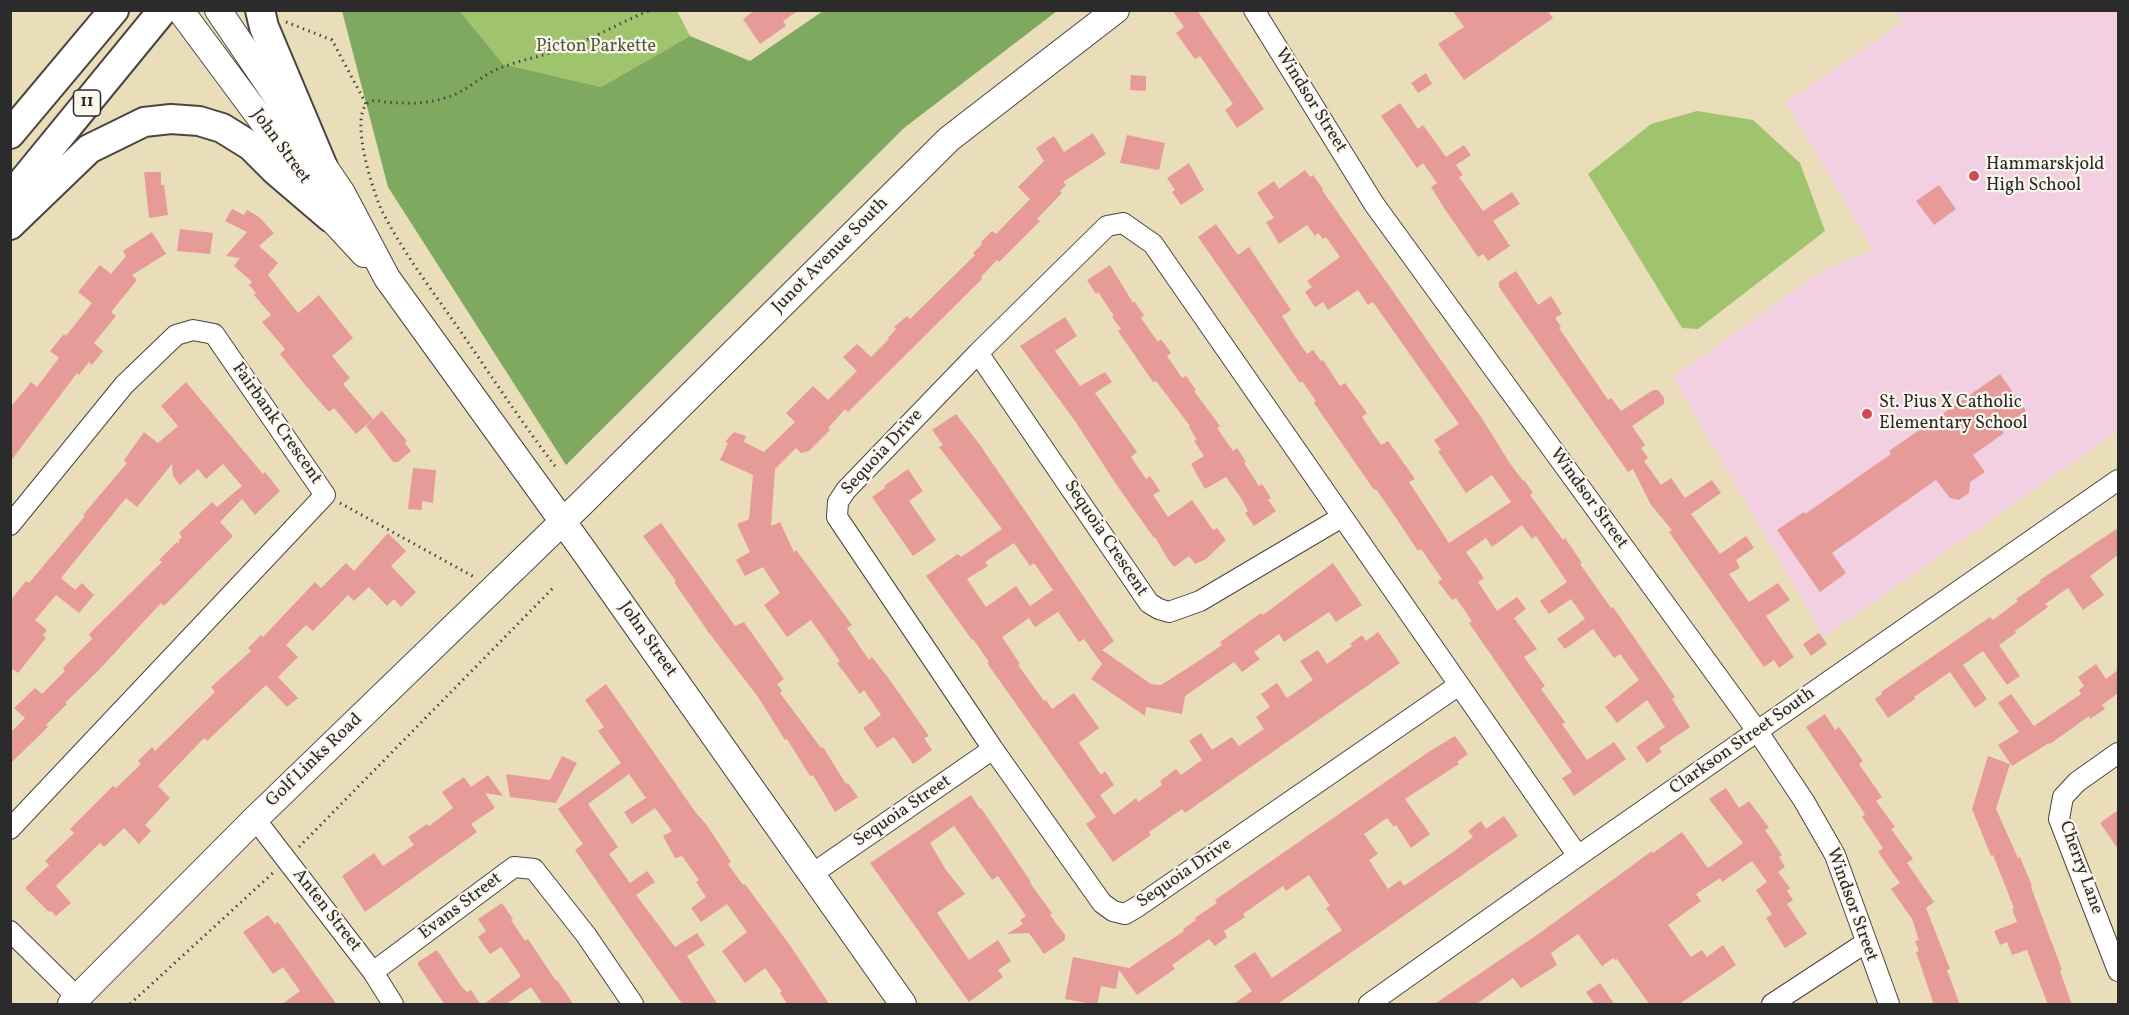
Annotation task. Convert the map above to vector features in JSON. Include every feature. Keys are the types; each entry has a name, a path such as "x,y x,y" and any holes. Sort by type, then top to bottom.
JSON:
{"highway":[{"path":"10,126 72,42 91,10"},
{"name":"11","path":"10,134 114,10"},
{"name":"11","path":"10,197 164,10"},
{"path":"271,15 264,27 323,167"},
{"path":"10,225 89,149 144,122 171,119 199,121 222,128 251,146 330,218"}],"main road":[{"name":"John Street","path":"180,10 295,165 330,218 387,278 562,521 903,1005"},
{"name":"John Street","path":"218,10 342,193 387,278"},
{"name":"Junot Avenue South","path":"562,521 949,139 1116,10"},
{"name":"Golf Links Road","path":"74,1001 255,819 562,521"}],"street":[{"name":"Windsor Street","path":"1254,10 1374,204 1758,732 1804,801 1830,846 1888,1005"},
{"name":"Sequoia Drive","path":"1459,685 1125,914 1113,911 1102,903 993,749 837,517 838,502 846,490 978,353 1107,226 1123,223 1153,244 1578,856"},
{"name":"Fairbank Crescent","path":"10,525 124,385 176,335 193,330 214,334 325,495 10,829"},
{"name":"Sequoia Crescent","path":"978,353 1149,603 1159,609 1169,612 1200,601 1342,518"},
{"name":"Clarkson Street South","path":"1369,1005 1578,856 2118,480"},
{"name":"Sequoia Street","path":"812,874 993,749"},
{"name":"Cherry Lane","path":"2118,753 2077,782 2063,797 2059,819 2118,970"},
{"name":"Anten Street","path":"255,819 373,972 393,1005"},
{"name":"Evans Street","path":"373,972 514,867 534,869 586,935 633,1005"},
{"path":"10,931 74,1001"},
{"path":"1772,1005 1865,943"}],"path":[{"path":"555,466 410,258 381,209 369,175 361,132 361,112 372,100 431,102 451,96 493,71 520,60 578,44 651,10"},
{"path":"271,15 332,40 366,104"},
{"path":"325,495 494,588"},
{"path":"130,1005 286,860 554,587"}],"shaded area":[{"path":"1896,11 2118,11 2118,431 1824,637 1673,377 1823,270 1873,250 1786,102 1903,22"}],"green space":[{"path":"342,11 460,11 503,64 601,87 690,36 750,61 823,11 1057,11 904,128 566,465 388,187"},
{"name":"Picton Parkette","path":"460,11 677,11 690,36 601,87 503,64"},
{"path":"1697,111 1753,120 1800,163 1825,231 1698,329 1682,328 1588,174 1651,124"}],"building":[{"path":"755,10 799,10 783,21 786,26 760,44 743,19"},
{"path":"1172,10 1197,10 1264,109 1237,128 1225,110 1233,104 1200,56 1195,59 1176,33 1184,27"},
{"path":"1452,10 1547,10 1553,18 1464,80 1438,44 1464,27"},
{"path":"1426,73 1432,84 1418,93 1411,83"},
{"path":"1131,75 1146,76 1146,91 1130,90"},
{"path":"1400,103 1418,129 1423,125 1446,157 1464,145 1471,155 1456,165 1463,175 1459,177 1483,211 1512,192 1520,204 1493,221 1510,246 1488,261 1483,254 1478,257 1444,208 1431,187 1437,183 1423,163 1417,168 1381,116"},
{"path":"1093,133 1106,154 1063,182 1066,185 1060,191 1062,193 1037,219 1040,221 999,262 997,260 981,277 982,279 848,412 845,409 828,428 830,430 809,451 801,453 796,448 775,469 771,526 780,522 794,552 796,550 852,625 847,628 869,660 872,657 929,736 924,738 932,750 913,764 894,737 877,748 863,728 881,715 864,690 860,694 837,663 840,661 811,620 787,637 764,605 780,593 763,567 745,576 736,560 750,552 737,524 749,519 753,475 720,460 728,443 725,442 734,432 746,436 744,442 764,452 795,422 786,413 813,386 828,400 857,371 843,357 857,344 871,357 889,339 896,329 894,327 907,316 910,319 975,255 973,253 992,231 996,234 1030,199 1018,187 1044,161 1036,148 1054,136 1064,152"},
{"path":"1127,135 1165,143 1159,170 1120,163"},
{"path":"1189,163 1204,190 1181,205 1172,192 1175,190 1167,178"},
{"path":"1305,170 1310,177 1313,175 1323,189 1483,420 1509,462 1533,493 1530,495 1563,540 1565,538 1582,563 1580,564 1611,608 1613,607 1675,697 1672,699 1690,727 1659,748 1662,752 1647,763 1636,747 1665,727 1647,700 1617,723 1605,707 1639,680 1620,654 1614,658 1593,629 1565,649 1557,639 1585,619 1571,599 1549,614 1540,601 1567,582 1536,536 1532,539 1522,525 1492,547 1486,538 1466,552 1484,578 1478,582 1497,611 1517,597 1526,609 1514,618 1537,649 1524,657 1545,686 1541,689 1565,722 1562,724 1587,760 1614,742 1626,759 1574,796 1562,778 1572,772 1469,623 1472,621 1456,598 1452,600 1438,582 1442,579 1421,549 1418,551 1376,489 1374,490 1314,403 1316,401 1302,381 1300,383 1198,237 1216,224 1238,255 1249,247 1291,310 1282,316 1294,335 1307,354 1313,350 1321,361 1323,360 1340,386 1345,383 1367,413 1362,417 1381,445 1388,441 1415,479 1409,482 1449,543 1511,502 1492,475 1466,493 1438,451 1441,450 1434,440 1459,424 1373,302 1368,305 1358,290 1328,310 1323,302 1315,307 1305,292 1312,287 1307,281 1340,257 1326,237 1323,239 1318,233 1315,236 1307,225 1279,244 1266,222 1274,218 1257,193 1274,181 1279,189"},
{"path":"144,172 161,172 161,185 164,185 168,215 149,218"},
{"path":"1939,185 1956,209 1934,225 1916,201"},
{"path":"232,209 244,215 247,210 259,217 274,233 259,246 278,263 268,275 298,313 319,295 353,338 332,356 350,378 343,384 373,419 356,434 334,408 329,412 306,386 280,354 285,349 262,322 271,315 254,295 256,293 249,285 252,282 234,266 240,258 226,256 247,232 225,221"},
{"path":"180,229 213,233 210,254 177,251"},
{"path":"152,232 166,254 132,275 137,280 111,312 116,316 94,343 103,351 92,365 89,362 79,375 77,373 10,462 10,408 31,382 37,387 59,358 50,351 64,334 66,336 92,303 78,292 100,265 111,274 126,256 123,251"},
{"path":"1110,265 1133,303 1134,301 1144,315 1141,318 1158,342 1161,339 1171,353 1167,356 1182,378 1186,376 1196,390 1194,391 1220,426 1217,428 1233,451 1237,448 1259,486 1262,484 1271,498 1268,500 1276,511 1254,526 1245,513 1248,511 1241,498 1226,477 1205,489 1191,464 1204,456 1194,441 1197,440 1190,426 1156,381 1153,382 1118,331 1121,329 1112,317 1114,316 1087,280"},
{"path":"1516,271 1538,305 1551,296 1562,314 1555,318 1561,327 1559,328 1608,400 1611,398 1621,411 1653,390 1658,390 1664,398 1664,404 1632,426 1645,445 1641,448 1648,458 1644,461 1661,485 1671,478 1685,498 1712,480 1721,493 1691,514 1720,554 1746,536 1754,548 1736,560 1740,568 1729,574 1749,602 1778,583 1790,600 1766,616 1794,657 1779,668 1774,660 1764,667 1669,532 1672,530 1651,505 1633,469 1628,472 1499,287 1499,282"},
{"path":"1065,317 1077,336 1055,351 1080,386 1105,372 1112,382 1095,393 1137,452 1131,457 1146,479 1150,476 1160,491 1153,495 1168,517 1192,500 1213,530 1217,528 1226,540 1206,559 1195,564 1189,556 1174,567 1075,421 1020,346"},
{"path":"2000,374 2026,411 2001,429 2004,433 1973,455 1985,472 1970,482 1969,493 1959,500 1950,498 1936,480 1832,553 1846,573 1820,592 1777,530 1804,512 1805,514 1891,454 1889,451"},
{"path":"186,382 280,491 255,515 242,499 220,522 233,536 164,606 161,603 65,703 67,704 46,725 48,727 10,764 10,733 25,718 14,708 35,688 42,694 65,671 63,668 92,639 89,634 162,562 159,560 177,542 179,544 182,537 179,533 212,502 217,507 242,486 223,464 206,479 198,469 180,485 173,476 172,464 137,507 126,498 61,578 75,590 82,583 94,595 79,613 56,595 35,620 47,630 43,635 46,638 18,673 10,667 10,601 26,581 29,583 85,516 83,515 127,463 124,460 144,432 158,443 178,426 161,406"},
{"path":"382,411 407,441 405,443 411,451 398,462 393,462 366,426"},
{"path":"956,414 980,445 1114,641 1102,650 1151,684 1161,685 1197,662 1222,645 1220,642 1261,613 1263,615 1333,563 1362,605 1336,622 1329,612 1284,642 1279,634 1254,652 1260,659 1242,672 1234,662 1185,696 1182,714 1146,707 1145,716 1091,679 1102,664 1084,639 1079,642 1058,612 1035,627 1029,618 1002,637 1020,664 1018,665 1052,709 1074,693 1099,728 1079,743 1101,775 1105,771 1114,785 1100,795 1114,815 1136,798 1138,802 1162,785 1160,781 1176,769 1181,775 1202,760 1189,741 1201,733 1212,750 1232,737 1239,746 1264,729 1256,717 1270,707 1261,694 1277,683 1287,698 1313,680 1300,661 1318,650 1327,664 1352,646 1350,644 1362,635 1366,641 1378,632 1400,663 1185,813 1182,809 1149,832 1151,835 1113,862 1086,824 1096,817 987,663 989,662 973,639 926,576 958,554 961,557 1002,529 939,447 943,445 932,430","holes":["1014,543 1030,566 1034,563 1053,590 1030,606 1016,586 986,607 967,579 988,566 985,562"]},
{"path":"413,468 436,470 433,503 422,501 422,510 408,509"},
{"path":"908,469 923,491 909,501 936,540 913,556 872,497"},
{"path":"661,523 735,626 744,622 784,679 777,684 782,691 780,693 821,748 823,747 846,784 848,783 858,797 835,812 813,775 810,776 758,697 709,633 674,582 676,581 643,536"},
{"path":"2118,528 2118,555 2090,576 2104,595 2083,610 2068,588 2045,604 2048,607 1999,645 2020,676 2007,685 1983,651 1963,665 1987,699 1975,708 1950,672 1888,718 1875,699 1882,694 1881,692 1990,617 1993,620 2018,601 2016,599 2041,582 2040,580"},
{"path":"388,533 406,551 391,566 416,592 401,607 394,599 387,606 369,587 354,601 348,595 313,631 306,625 286,645 298,657 278,677 298,698 287,707 266,685 207,741 204,738 158,786 170,798 145,825 151,831 139,844 124,828 104,847 100,843 56,886 71,903 56,916 51,911 49,912 25,888 49,865 45,861 74,833 70,829 113,786 116,788 141,764 138,761 152,747 155,751 215,692 211,687 251,651 248,648 261,635 263,637 315,582 321,588 346,563 354,571"},
{"path":"1819,633 1827,644 1811,656 1803,644"},
{"path":"2096,664 2106,679 2118,670 2118,693 2102,705 2105,709 2090,719 2089,716 2050,744 2012,766 1998,745 2019,732 1998,703 2011,694 2034,726 2081,694 2079,690 2084,686 2078,677"},
{"path":"606,684 706,824 731,862 728,864 789,944 830,1005 788,1005 765,968 745,983 722,951 747,932 727,904 701,922 691,908 706,897 696,882 699,880 682,856 675,858 663,836 672,831 655,808 632,824 624,812 646,798 629,774 588,804 618,847 609,854 630,883 647,871 655,882 636,895 675,947 697,933 705,945 687,956 718,1005 683,1005 640,944 575,850 583,844 558,809 621,763 598,731 604,727 585,700"},
{"path":"1825,714 1835,730 1839,727 1863,761 1859,764 1882,797 1876,801 1895,827 1891,829 1913,859 1907,863 1934,902 1926,908 1950,969 1947,970 1960,1005 1934,1005 1916,952 1919,951 1915,941 1919,940 1912,919 1891,889 1900,883 1878,852 1883,848 1862,817 1865,814 1806,727"},
{"path":"1455,736 1468,754 1457,762 1459,764 1405,799 1430,834 1411,848 1396,825 1394,827 1387,818 1364,834 1378,854 1369,860 1388,889 1400,880 1404,886 1450,854 1473,837 1468,831 1481,821 1486,829 1504,816 1518,836 1276,1005 1232,1005 1252,991 1234,966 1255,952 1272,978 1342,930 1326,908 1330,906 1309,875 1286,891 1283,886 1243,914 1245,917 1224,931 1227,937 1215,946 1209,939 1172,965 1175,969 1137,995 1119,970 1116,989 1101,986 1097,1005 1065,999 1073,957 1129,968 1184,931 1183,929 1196,920 1195,918 1217,903 1215,900"},
{"path":"562,756 577,763 556,803 510,797 506,774 550,780"},
{"path":"1988,756 2010,764 1996,809 2032,886 2072,1005 2048,1005 2027,950 2012,955 2007,942 2000,945 1994,931 2017,922 2012,909 2014,908 1993,855 1991,856 1972,809"},
{"path":"488,775 503,796 485,793 495,808 471,824 477,832 365,912 342,876 374,853 383,866 414,845 408,837 427,824 429,826 453,808 442,792 464,777 471,787"},
{"path":"1726,788 1739,808 1749,801 1769,828 1765,830 1782,855 1779,857 1785,867 1778,872 1790,888 1787,891 1793,900 1787,904 1807,934 1785,948 1766,918 1772,914 1756,890 1767,882 1752,861 1722,882 1720,878 1696,894 1701,901 1668,925 1691,957 1702,950 1707,957 1723,945 1736,965 1678,1005 1650,1005 1617,959 1613,958 1602,966 1578,934 1551,953 1557,965 1521,988 1513,978 1475,1005 1433,1005 1537,935 1652,851 1653,853 1682,832 1708,868 1743,843 1709,799"},
{"path":"971,795 1052,913 1050,915 1065,935 1065,940 1044,954 1029,933 1007,934 1023,924 1020,920 1026,916 998,876 992,880 954,826 930,843 946,870 965,894 937,913 969,960 998,940 1011,961 998,970 1003,977 969,1002 870,863"},
{"path":"2118,810 2118,849 2100,823"},
{"path":"502,903 525,941 528,939 574,1005 543,1005 531,987 505,1005 483,1005 521,976 501,947 490,954 478,937 486,931 478,919"},
{"path":"268,915 275,924 278,922 337,1005 281,1005 300,991 283,967 273,974 243,932"},
{"path":"437,950 461,986 467,992 471,990 481,1005 445,1005 418,965 418,962"},
{"path":"1600,983 1615,1005 1595,1005 1586,992"}],"place":[{"name":"Hammarskjold High School","path":"1974,176"},
{"name":"St. Pius X Catholic Elementary School","path":"1867,414"}]}
